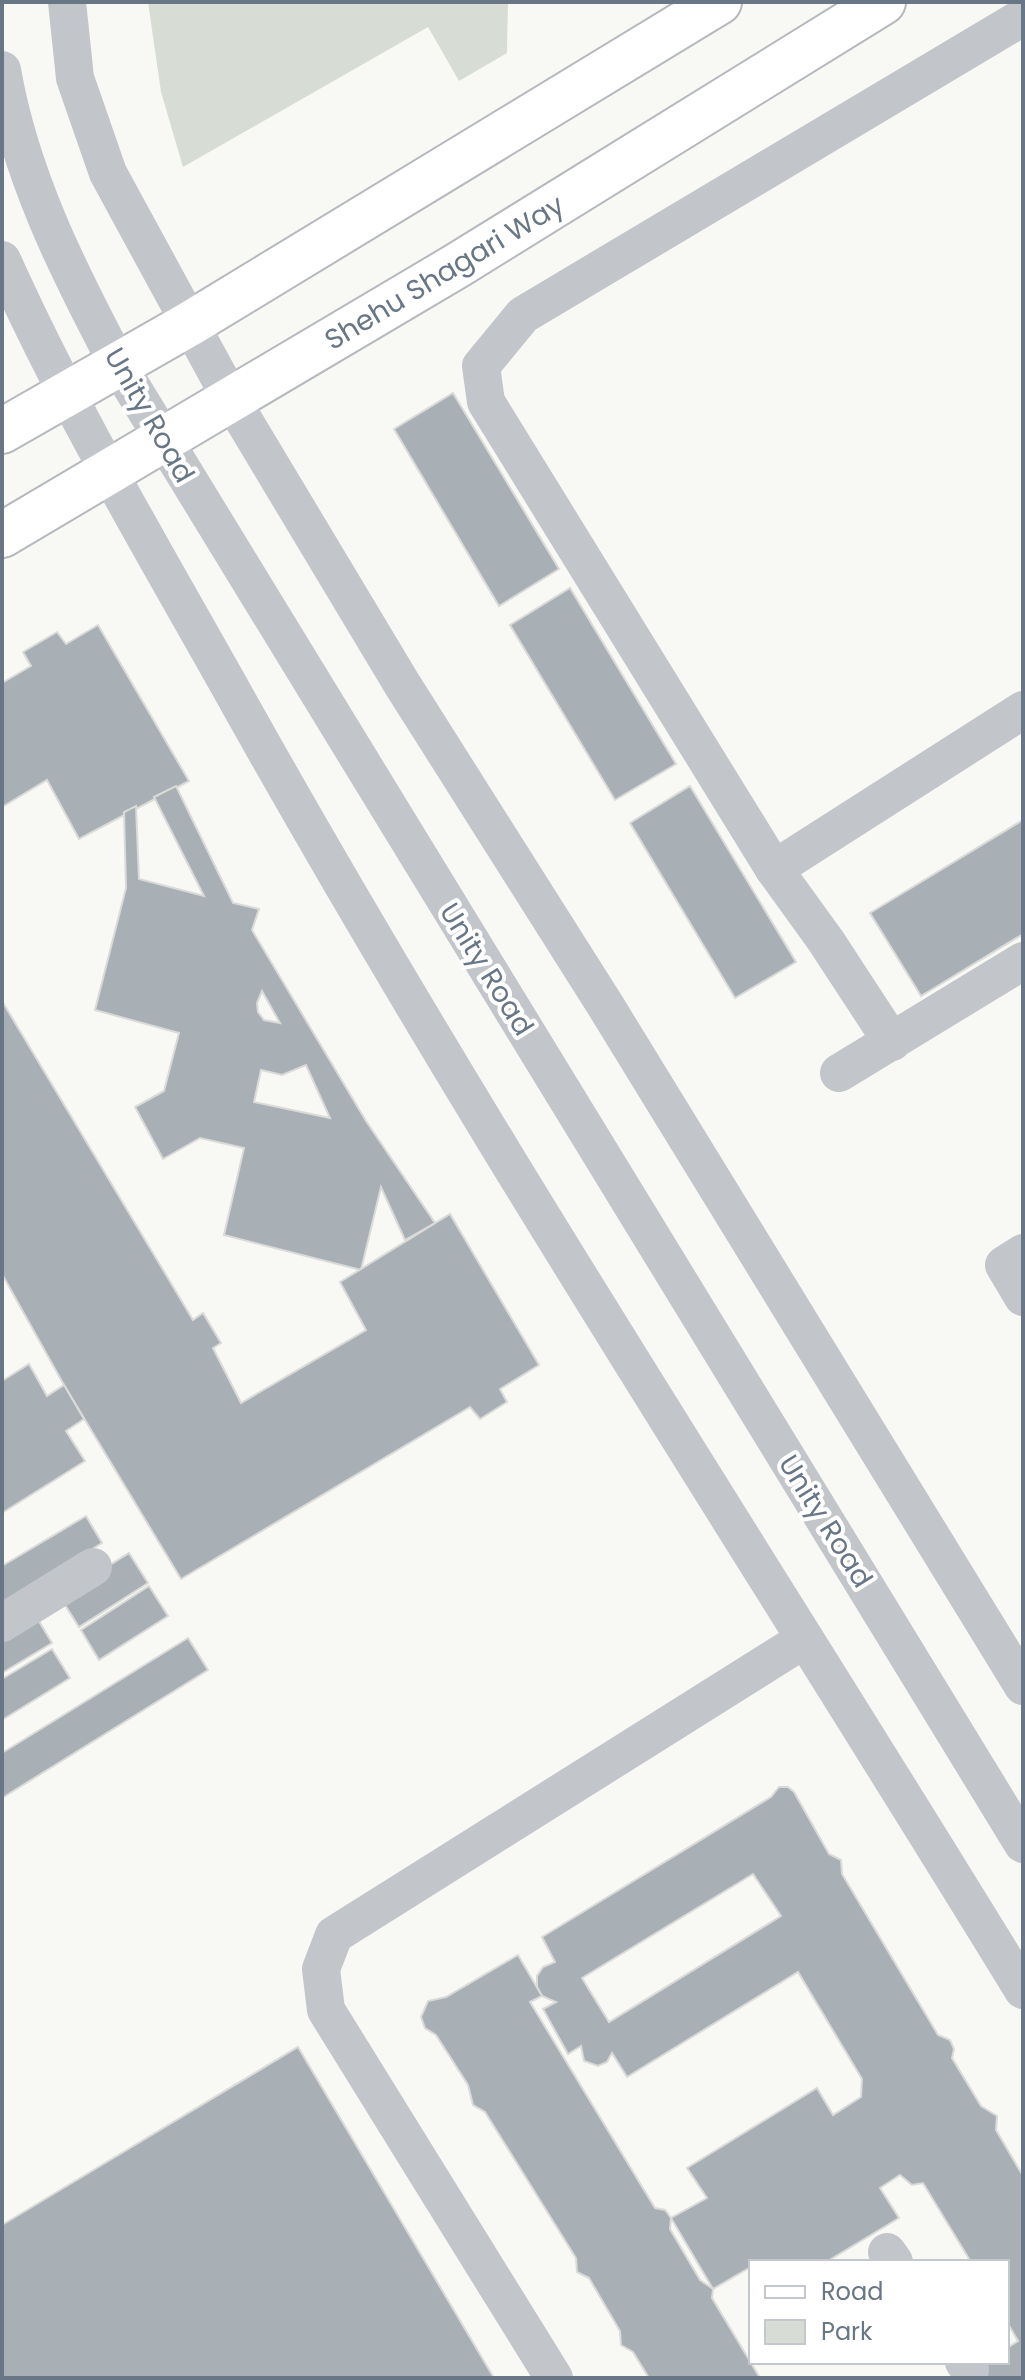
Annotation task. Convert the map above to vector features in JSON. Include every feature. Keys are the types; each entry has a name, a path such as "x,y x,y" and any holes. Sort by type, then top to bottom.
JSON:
{"main road":[{"path":"2,431 191,323 719,2"},
{"name":"Shehu Shagari Way","path":"2,535 458,265 883,2"}],"street":[{"path":"67,2 75,78 108,173 231,399 410,697 607,1008 1023,1686"},
{"path":"892,1042 774,869 486,402 481,366 523,315 1023,17"},
{"name":"Unity Road","path":"2,70 9,111 41,205 117,363 1023,1844"},
{"name":"Unity Road","path":"2,260 110,471 336,876 468,1098 1023,1990"},
{"path":"774,869 1023,710"},
{"path":"839,1073 1023,961"},
{"path":"1023,1253 1004,1265 1023,1297"},
{"path":"2,1623 93,1567"},
{"path":"554,2378 326,2010 321,1969 334,1935 805,1639"}],"green space":[{"path":"148,2 508,2 507,53 459,81 428,27 183,167 161,92"}],"building":[{"path":"453,393 559,569 499,606 394,429"},
{"path":"570,588 676,764 615,800 510,625"},
{"path":"98,625 189,781 79,839 47,780 2,807 2,683 31,666 23,652 57,632 66,644"},
{"path":"176,786 233,903 259,909 252,930 366,1121 435,1223 405,1240 381,1187 361,1270 224,1235 244,1148 200,1138 163,1159 135,1107 164,1091 179,1033 95,1010 126,888 124,812 136,806 139,879 204,896 154,797","holes":["262,991 280,1023 264,1020 258,1012 257,1003","306,1065 330,1118 254,1102 261,1070 282,1075"]},
{"path":"690,786 796,962 735,998 630,823"},
{"path":"1023,820 1023,934 921,996 870,913"},
{"path":"2,1001 193,1320 203,1313 221,1343 213,1348 241,1403 366,1330 340,1282 450,1214 539,1365 500,1389 507,1402 480,1419 470,1407 181,1579 64,1385 2,1274"},
{"path":"29,1364 47,1396 64,1385 84,1419 66,1431 85,1461 2,1513 2,1381"},
{"path":"86,1516 102,1543 2,1604 2,1566"},
{"path":"129,1553 148,1583 79,1627 60,1597"},
{"path":"149,1586 168,1616 99,1660 81,1630"},
{"path":"34,1613 52,1643 2,1673 2,1633"},
{"path":"188,1638 208,1670 2,1798 2,1753"},
{"path":"52,1649 70,1678 2,1720 2,1679"},
{"path":"779,1787 788,1787 794,1792 829,1854 841,1860 842,1874 938,2035 950,2040 954,2049 952,2058 981,2106 997,2116 996,2130 1023,2176 1023,2378 956,2378 980,2364 1009,2364 1009,2347 1018,2341 1009,2325 1009,2260 970,2260 923,2183 912,2185 900,2175 880,2188 899,2218 829,2260 749,2260 749,2268 713,2289 671,2218 707,2198 687,2168 817,2088 833,2115 861,2097 862,2079 798,1972 627,2077 612,2053 607,2062 598,2066 584,2061 581,2046 568,2054 543,2009 556,2002 542,1996 537,1987 537,1976 543,1967 555,1962 542,1937 771,1797","holes":["753,1874 781,1916 609,2022 582,1978"]},
{"path":"518,1955 542,1996 530,2002 655,2208 665,2210 671,2218 670,2229 700,2280 713,2289 712,2298 760,2378 649,2378 633,2352 621,2345 620,2331 589,2278 577,2272 576,2258 485,2112 473,2105 468,2085 436,2035 425,2028 421,2017 428,2001 446,1997"},
{"path":"298,2047 494,2378 2,2378 2,2225"}]}
